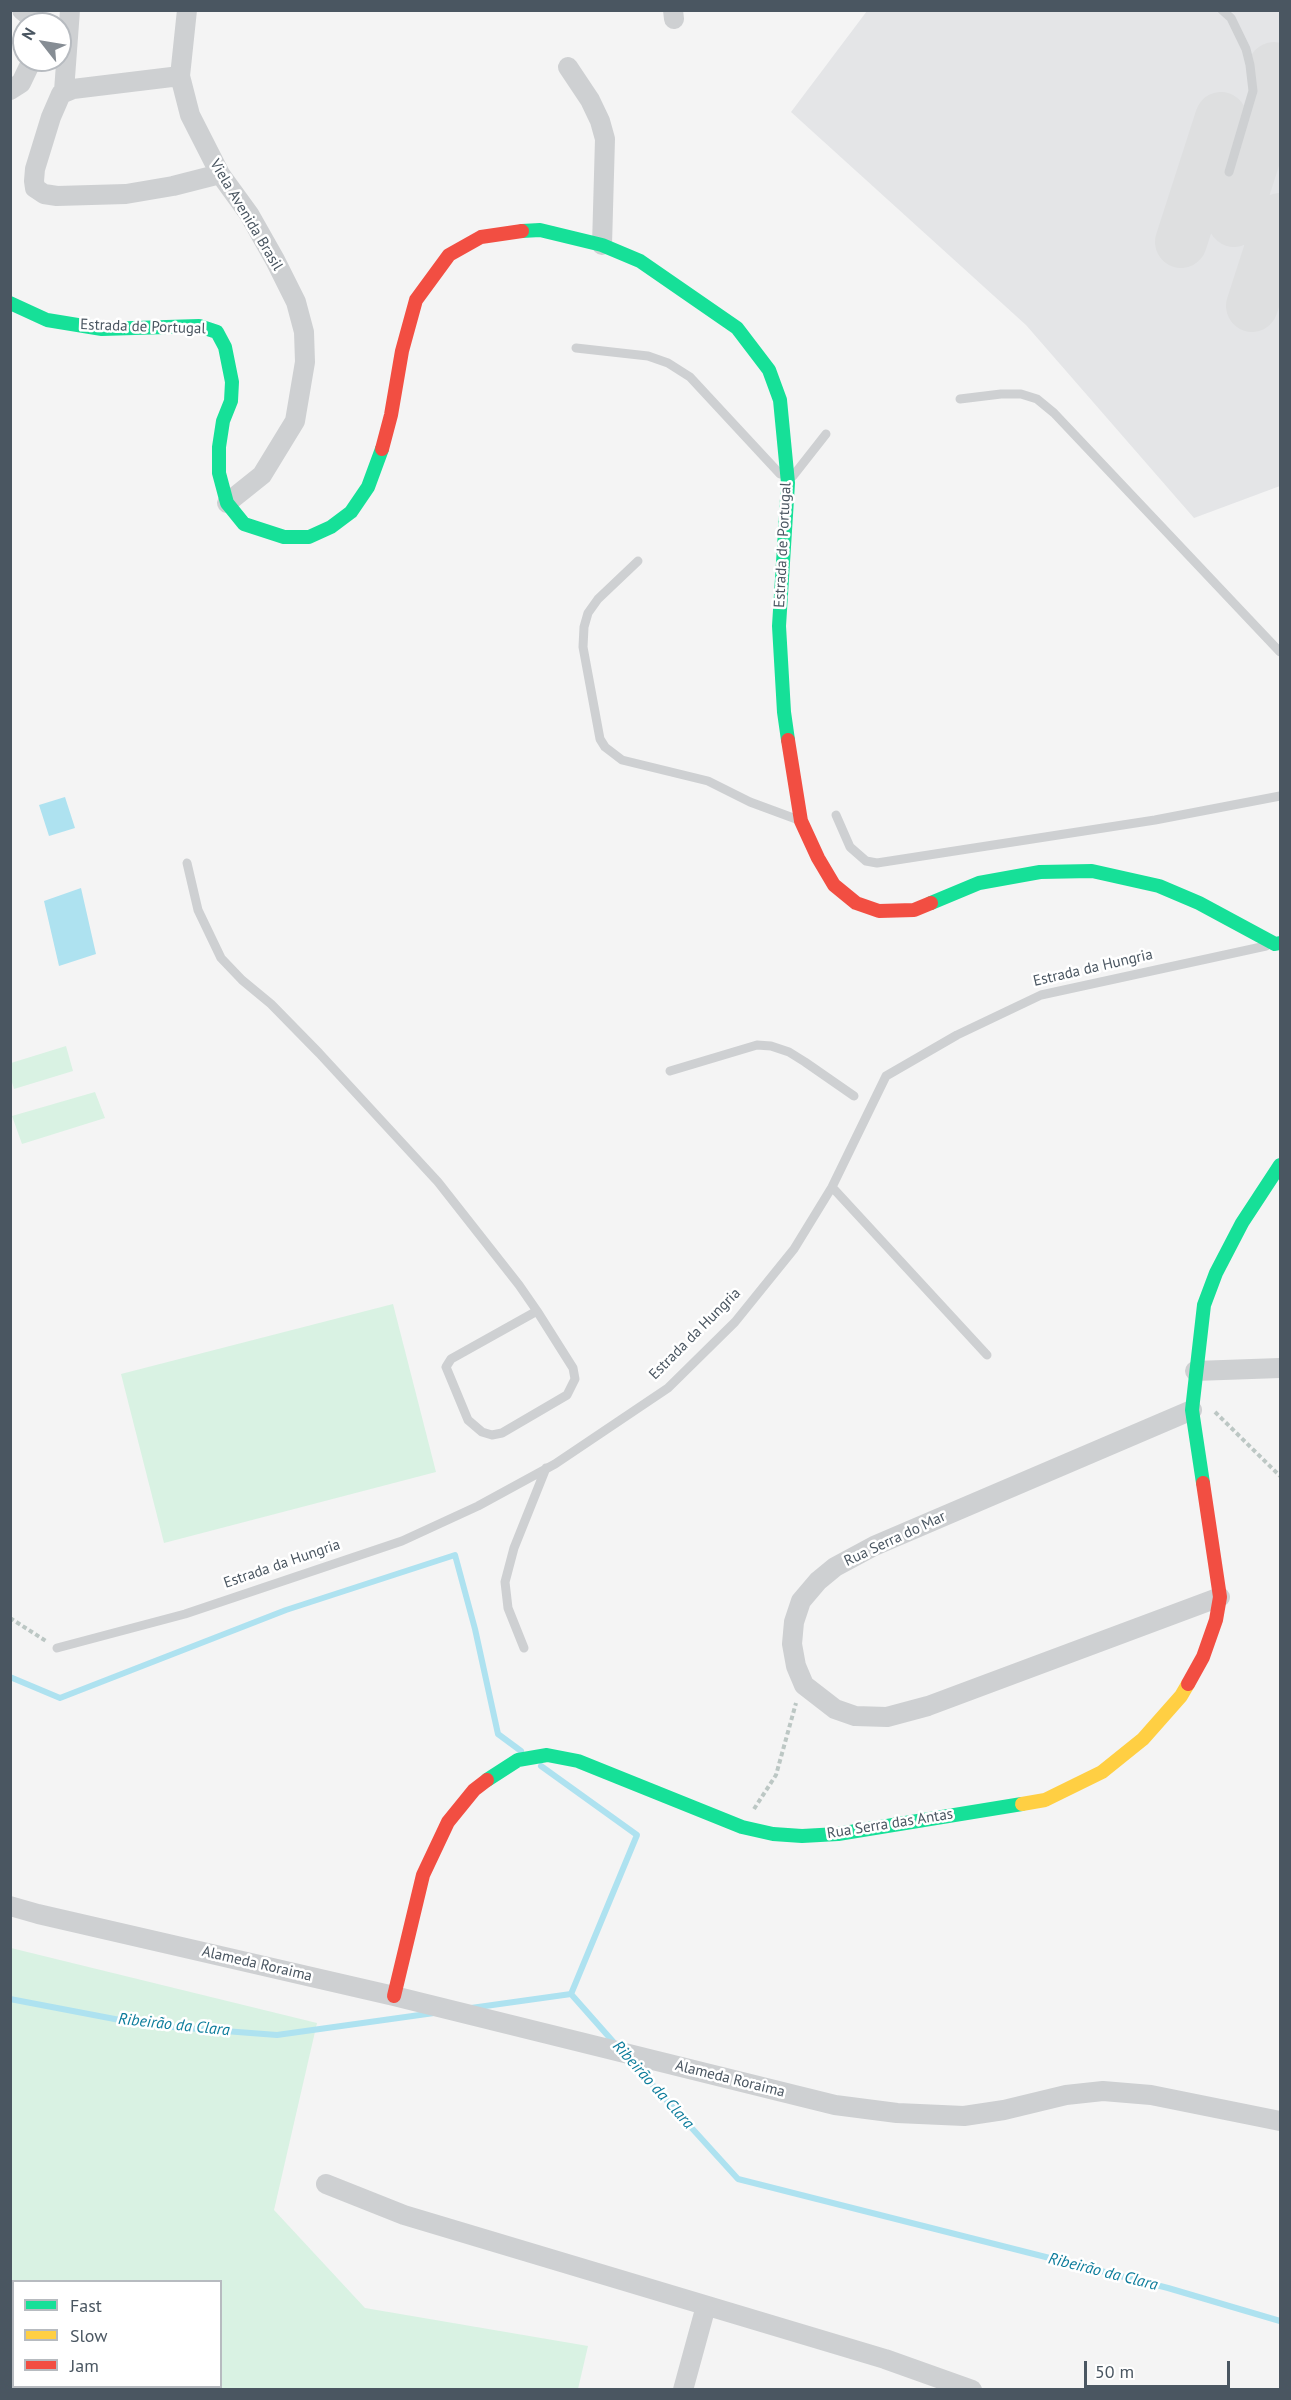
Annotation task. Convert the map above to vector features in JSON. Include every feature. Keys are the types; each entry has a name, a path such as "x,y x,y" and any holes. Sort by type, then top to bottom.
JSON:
{"street":[{"path":"70,10 64,92 51,117 35,169 35,188 44,194 89,196 126,194 220,174"},
{"name":"Viela Avenida Brasil","path":"187,10 180,76 190,115 220,174 249,214 296,302 304,332 305,362 295,421 262,475 227,503"},
{"path":"568,67 590,100 605,139 602,245"},
{"path":"10,90 21,82 26,72"},
{"path":"64,92 180,76"},
{"name":"Estrada de Portugal","path":"10,303 47,320 102,329 199,326 218,332 225,347 232,382 231,401 223,421 219,447 219,473 227,503 244,524 284,537 309,537 331,527 351,512 368,487 380,457 391,415 402,351 416,300 449,255 480,237 509,231 540,230 602,245 640,261 737,328 770,370 780,400 788,483 778,626 784,712 801,821 818,858 834,885 856,903 879,911 914,910 979,883 1040,872 1092,871 1159,886 1199,903 1278,944"},
{"name":"Rua Serra das Antas","path":"394,1996 423,1875 448,1822 474,1790 518,1760 547,1755 578,1761 742,1827 772,1834 801,1836 838,1834 1045,1800 1102,1772 1143,1739 1180,1696 1203,1657 1216,1620 1220,1597 1192,1410 1204,1305 1216,1273 1242,1223 1281,1165"},
{"path":"1194,1381 1281,1368"},
{"name":"Rua Serra do Mar","path":"804,1685 796,1666 792,1644 794,1622 801,1601 818,1581 835,1567 874,1546 1192,1410"},
{"path":"804,1685 835,1709 855,1716 887,1717 928,1706 1220,1597"},
{"name":"Alameda Roraima","path":"10,1906 394,1996 846,2106 897,2113 964,2116 1066,2095 1103,2091 1151,2095 1281,2121"},
{"path":"326,2184 412,2218 885,2359 972,2390"},
{"path":"683,2390 706,2306"}],"lane":[{"path":"1222,10 1231,18 1239,33 1250,65 1253,91 1229,172"},
{"path":"576,348 648,356 668,363 690,377 788,483 826,434"},
{"path":"960,399 1021,394 1037,399 1046,406 1281,652"},
{"path":"638,561 598,599 588,613 584,627 583,647 600,739 605,747 622,760 708,781 750,802 801,821"},
{"path":"836,815 850,847 866,861 877,863 1155,820 1281,796"},
{"path":"188,863 198,910 221,958 319,1053 431,1174 519,1285 537,1311 573,1368 575,1379 567,1395 502,1432 492,1435 482,1432 468,1419 446,1367 451,1359 537,1311"},
{"name":"Estrada da Hungria","path":"57,1648 185,1614 402,1540 477,1506 546,1468 668,1388 742,1313 794,1249 832,1187 886,1076 957,1035 1041,995 1278,944"},
{"path":"670,1071 757,1045 771,1046 789,1052 854,1096"},
{"path":"832,1187 987,1355"},
{"path":"524,1648 508,1608 505,1582 514,1548 546,1468"}],"path":[{"path":"1194,1381 1281,1476"},
{"path":"10,1618 57,1648"},
{"path":"742,1827 776,1775 793,1708 804,1685"}],"shaded area":[{"path":"867,11 1280,11 1280,486 1194,518 1026,325 791,112"}],"green space":[{"path":"66,1046 73,1071 14,1089 11,1079 11,1063"},
{"path":"95,1092 105,1118 22,1144 12,1116"},
{"path":"393,1304 436,1472 164,1543 121,1374"},
{"path":"11,1948 317,2023 274,2210 365,2308 588,2346 578,2389 11,2389"}],"water":[{"path":"65,797 75,828 49,836 39,805"},
{"path":"81,888 96,954 59,966 44,901"}],"waterway":[{"path":"10,1677 60,1698 286,1610 455,1555 475,1629 498,1734 521,1751"},
{"path":"541,1766 637,1835 571,1994"},
{"name":"Ribeirão da Clara","path":"471,2008 571,1994 617,2046"},
{"name":"Ribeirão da Clara","path":"10,1999 146,2025 277,2035 434,2013"},
{"name":"Ribeirão da Clara","path":"630,2060 738,2179 1168,2288 1280,2321"}],"taxiway":[{"path":"1234,221 1275,93 1274,68"},
{"path":"1181,242 1221,118"},
{"path":"1252,306 1280,219"}],"traffic: fast":[{"path":"522,231 540,230 602,245 640,261 737,328 769,370 780,400 788,483 779,626 788,740"},
{"path":"10,303 47,320 102,329 199,326 217,332 225,347 232,382 231,401 223,421 219,447 219,473 227,503 244,524 284,537 309,537 331,527 351,512 368,487 382,449"},
{"path":"931,903 979,883 1040,872 1092,871 1159,886 1199,903 1275,944 1280,943"},
{"path":"1203,1483 1192,1410 1204,1305 1216,1273 1242,1223 1280,1165"},
{"path":"487,1780 518,1760 547,1755 578,1761 742,1827 773,1834 802,1836 838,1834 1022,1804"}],"traffic: slow":[{"path":"1022,1804 1045,1800 1102,1772 1143,1739 1181,1696 1188,1684"}],"traffic: jam":[{"path":"382,449 391,415 402,351 416,300 449,255 481,237 522,231"},
{"path":"788,740 801,821 818,858 834,885 856,903 879,911 914,910 931,903"},
{"path":"1188,1684 1203,1657 1216,1620 1220,1597 1203,1483"},
{"path":"394,1996 423,1875 448,1822 474,1790 487,1780"}]}
